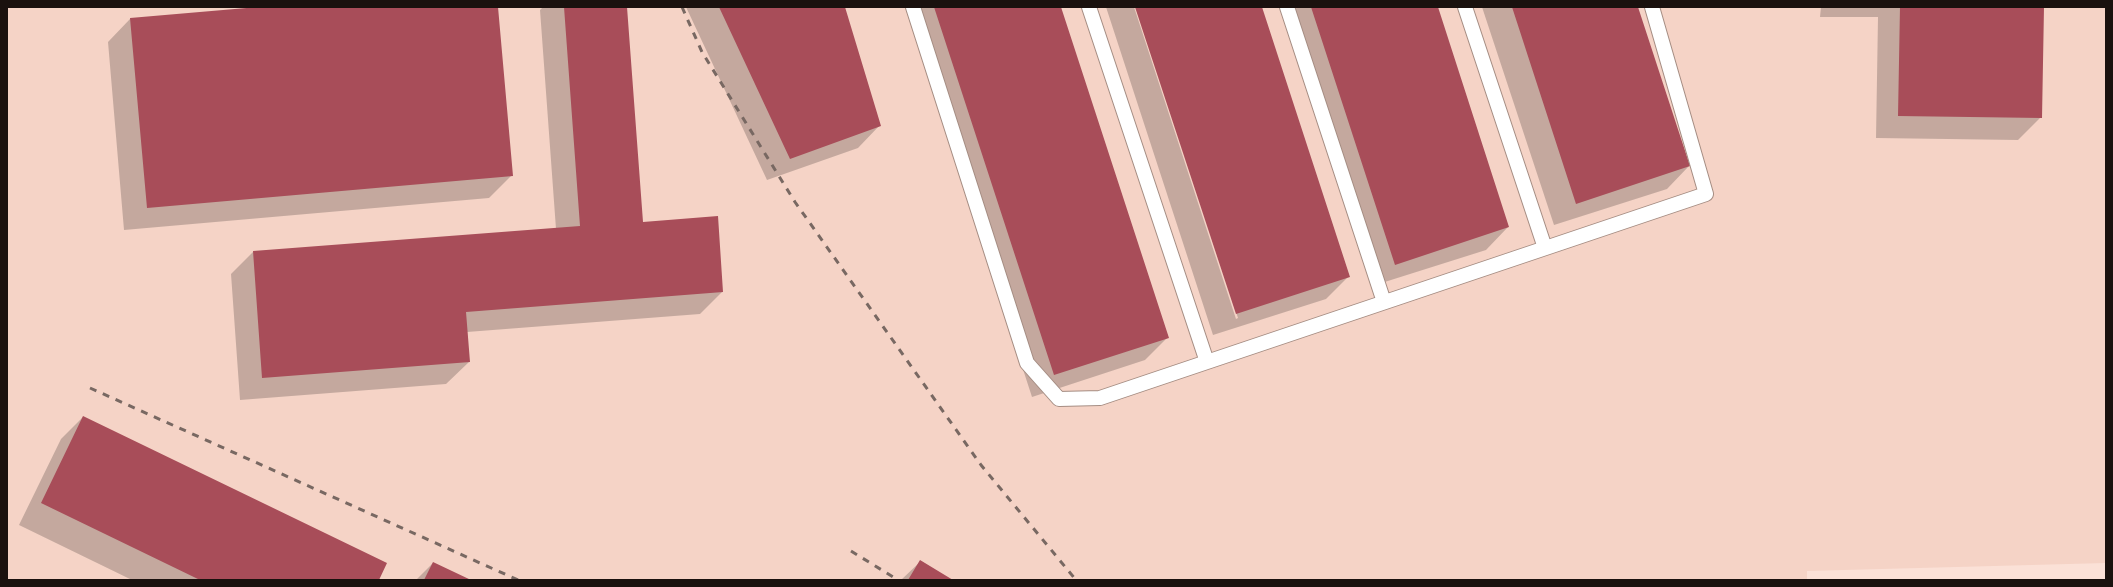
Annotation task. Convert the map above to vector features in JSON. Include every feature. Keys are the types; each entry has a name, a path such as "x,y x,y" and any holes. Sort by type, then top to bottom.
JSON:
{"lane":[{"path":"913,7 1027,363 1059,399 1100,398 1706,194 1652,7"},
{"path":"1089,7 1207,362"},
{"path":"1287,7 1384,302"},
{"path":"1465,7 1545,248"}],"shaded area":[{"path":"7,7 2106,7 2106,563 1807,571 1807,580 7,580"}],"building":[{"path":"258,7 498,7 513,176 147,208 130,18"},
{"path":"564,7 627,7 643,222 718,216 723,292 466,312 470,362 262,378 253,251 580,226"},
{"path":"719,7 845,7 881,126 790,159"},
{"path":"934,7 1061,7 1169,338 1054,375"},
{"path":"1135,7 1262,7 1350,277 1236,314"},
{"path":"1311,7 1438,7 1509,227 1395,265"},
{"path":"1512,7 1638,7 1690,166 1576,204"},
{"path":"1900,7 2044,7 2042,118 1898,116"},
{"path":"83,416 387,563 379,580 200,580 41,503"},
{"path":"920,560 953,580 908,580"},
{"path":"433,562 471,580 424,580"}],"railway":[{"path":"682,7 702,52 795,202 981,465 1076,580"},
{"path":"90,388 518,580"},
{"path":"851,551 898,580"}]}
